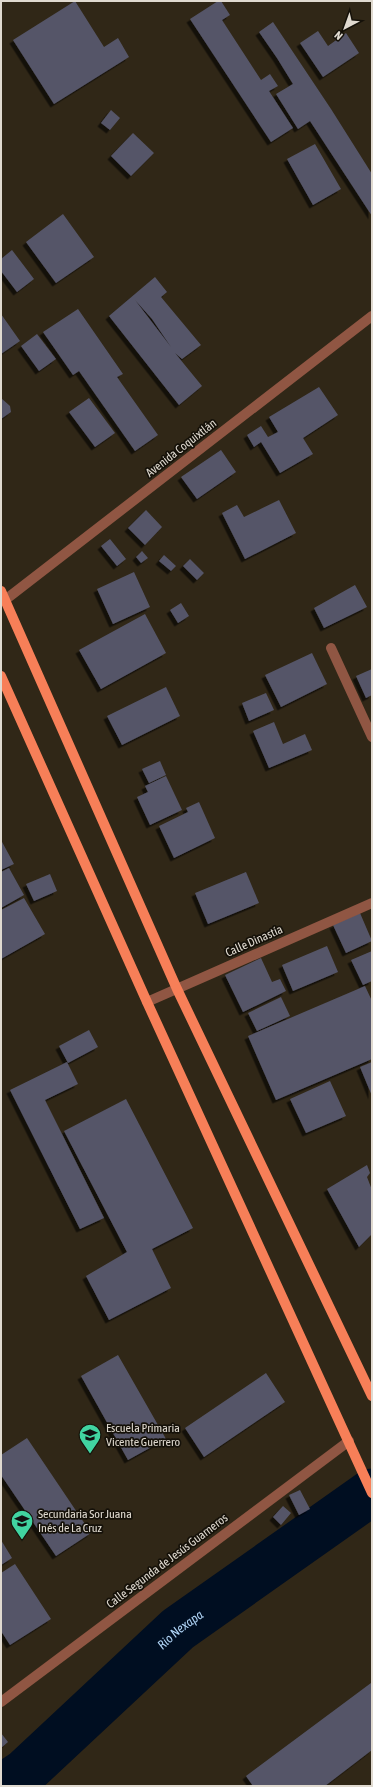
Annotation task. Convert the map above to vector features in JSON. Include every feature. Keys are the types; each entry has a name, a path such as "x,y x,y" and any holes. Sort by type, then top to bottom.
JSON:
{"main road":[{"path":"3,595 177,988 372,1396"},
{"path":"1,676 147,1002 372,1493"}],"street":[{"name":"Avenida Coquixtlán","path":"3,595 372,316"},
{"path":"331,648 372,737"},
{"name":"Calle Dinastía","path":"147,1002 372,904"},
{"name":"Calle Segunda de Jesús Guarneros","path":"1,1702 349,1441"}],"building":[{"path":"75,1 104,47 118,38 129,57 54,104 13,40"},
{"path":"218,1 221,1 230,15 222,20 261,80 270,74 278,86 269,91 293,128 271,142 190,19"},
{"path":"273,22 372,174 372,216 310,121 298,129 276,94 293,84 259,32"},
{"path":"318,31 328,46 346,33 359,53 323,77 300,43"},
{"path":"111,110 120,118 110,130 101,123"},
{"path":"133,133 154,153 131,176 111,156"},
{"path":"315,144 341,189 313,205 287,159"},
{"path":"63,214 94,257 56,283 26,242"},
{"path":"12,250 34,279 17,292 1,271 1,259"},
{"path":"155,277 167,292 161,297 201,345 182,359 175,353 202,386 179,405 109,316","holes":["135,300 152,319 171,347"]},
{"path":"78,309 123,374 117,377 158,435 135,451 79,371 73,375 43,332"},
{"path":"1,314 20,341 1,354"},
{"path":"37,334 56,359 39,371 21,346"},
{"path":"319,387 338,415 303,438 313,454 280,473 261,442 254,447 247,435 261,426 268,437 278,432 269,417"},
{"path":"1,398 10,406 11,412 1,419"},
{"path":"89,398 115,433 95,447 69,412"},
{"path":"221,450 236,472 197,499 181,477"},
{"path":"279,500 296,533 245,559 222,513 237,505 244,517"},
{"path":"146,510 162,527 145,545 128,528"},
{"path":"110,539 126,559 117,566 101,546"},
{"path":"142,551 148,558 141,563 136,557"},
{"path":"164,555 176,566 171,571 159,561"},
{"path":"190,559 204,573 197,580 183,566"},
{"path":"134,572 150,607 113,624 97,589"},
{"path":"355,585 367,607 324,628 314,608"},
{"path":"181,603 189,616 178,623 170,610"},
{"path":"145,614 166,653 101,689 79,650"},
{"path":"312,653 327,684 281,707 265,675"},
{"path":"372,669 372,695 366,698 356,676"},
{"path":"166,687 180,716 122,745 107,716"},
{"path":"266,693 274,710 249,721 242,703"},
{"path":"274,722 283,744 305,734 312,750 269,768 253,731"},
{"path":"160,761 166,775 149,783 142,769"},
{"path":"166,776 182,810 150,825 137,797 148,792 145,786"},
{"path":"199,802 215,838 174,858 159,826 188,812 186,808"},
{"path":"1,840 14,864 1,870"},
{"path":"9,868 24,895 1,908 1,872"},
{"path":"246,872 259,903 208,924 195,893"},
{"path":"50,874 57,891 34,901 26,884"},
{"path":"24,898 45,934 1,959 1,910"},
{"path":"360,913 372,941 346,953 333,925"},
{"path":"327,946 338,972 293,991 282,965"},
{"path":"372,951 372,981 363,985 351,960"},
{"path":"261,958 272,982 280,979 286,991 243,1012 225,975"},
{"path":"365,986 372,1001 372,1059 276,1100 248,1036"},
{"path":"281,997 290,1016 257,1031 248,1013"},
{"path":"89,1030 98,1047 68,1063 59,1046"},
{"path":"67,1062 78,1084 45,1100 104,1218 80,1229 10,1090"},
{"path":"372,1062 372,1096 360,1067"},
{"path":"330,1081 346,1116 306,1133 290,1099"},
{"path":"126,1099 193,1228 152,1249 171,1288 109,1320 86,1276 127,1252 64,1131"},
{"path":"367,1165 370,1173 367,1177 372,1190 372,1234 359,1247 327,1189"},
{"path":"118,1355 166,1439 128,1460 81,1376"},
{"path":"266,1373 285,1402 204,1457 185,1428"},
{"path":"27,1438 91,1533 56,1556 1,1475 1,1455"},
{"path":"300,1490 310,1509 299,1515 289,1495"},
{"path":"283,1506 291,1513 281,1525 273,1517"},
{"path":"1,1540 12,1558 1,1565"},
{"path":"15,1564 51,1619 10,1645 1,1631 1,1573"},
{"path":"371,1683 372,1750 325,1786 253,1786 246,1776"},
{"path":"1,1733 8,1742 1,1748"}],"waterway":[{"name":"Rio Nexapa","path":"4,1786 25,1772 178,1629 372,1492"}],"place":[{"name":"Escuela Primaria Vicente Guerrero","path":"90,1454"},
{"name":"Secundaria Sor Juana Inés de La Cruz","path":"22,1540"}]}
